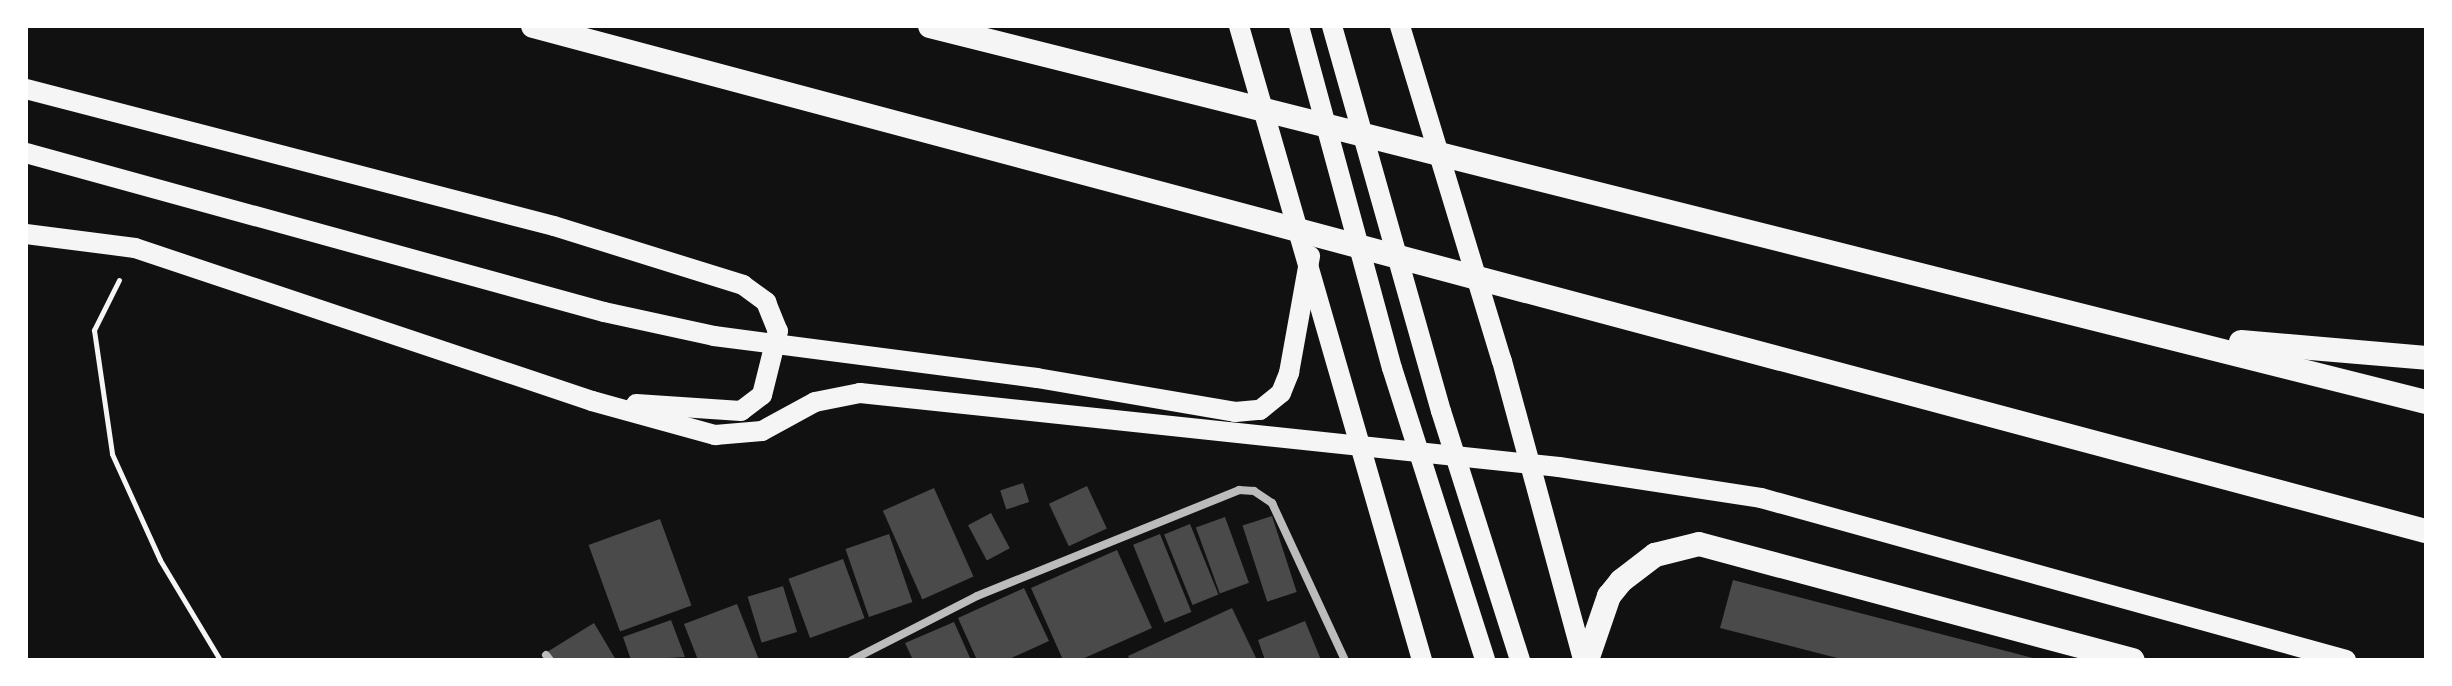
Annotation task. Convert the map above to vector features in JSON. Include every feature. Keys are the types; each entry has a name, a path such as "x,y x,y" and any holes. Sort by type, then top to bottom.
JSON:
{"highway":[{"path":"533,26 2426,531"},
{"path":"930,26 2175,336 2426,402"},
{"path":"2175,336 2426,358"},
{"path":"1585,660 1609,596 1621,581 1655,555 1699,544 2133,660"}],"main road":[{"path":"1239,26 1310,256 1422,660"},
{"path":"1299,26 1392,368 1485,660"},
{"path":"1332,26 1441,411 1520,660"},
{"path":"1400,26 1502,361 1557,570 1585,660"},
{"path":"26,89 554,226 743,285 766,302 778,331 771,366 762,395 741,411 592,401"},
{"path":"26,153 604,312 687,330 1037,378 1235,412 1260,410 1281,393 1289,373 1310,256"},
{"path":"26,234 135,248 592,401 715,435 762,431 815,402 860,393 1559,467 1761,498 2346,660"}],"street":[{"path":"852,660 977,596 1239,490 1254,491 1272,503 1345,660"}],"path":[{"path":"135,248 94,330 100,397 112,454 160,560 220,660"}],"building":[{"path":"1023,483 1029,502 1006,509 1000,490"},
{"path":"1087,486 1107,529 1069,546 1049,504"},
{"path":"934,488 973,577 922,599 883,511"},
{"path":"991,513 1010,548 987,561 968,525"},
{"path":"1272,516 1297,592 1267,602 1243,526"},
{"path":"1225,517 1249,583 1220,593 1196,528"},
{"path":"660,519 691,605 620,631 589,545"},
{"path":"1190,524 1218,594 1193,605 1164,534"},
{"path":"889,534 912,602 869,617 846,549"},
{"path":"1160,534 1191,612 1165,623 1133,545"},
{"path":"1117,550 1152,628 1080,660 1063,660 1031,588"},
{"path":"843,559 865,618 810,638 788,579"},
{"path":"1733,580 2037,660 1845,660 1720,628"},
{"path":"783,586 797,632 762,643 748,597"},
{"path":"1024,588 1049,641 1007,660 977,660 958,618"},
{"path":"737,604 759,660 698,660 684,624"},
{"path":"1232,608 1257,660 1130,660 1128,656"},
{"path":"671,620 685,657 631,660 623,637"},
{"path":"1305,621 1321,660 1265,660 1258,640"},
{"path":"954,622 971,660 913,660 905,643"},
{"path":"594,623 616,660 551,660 547,652"}]}
